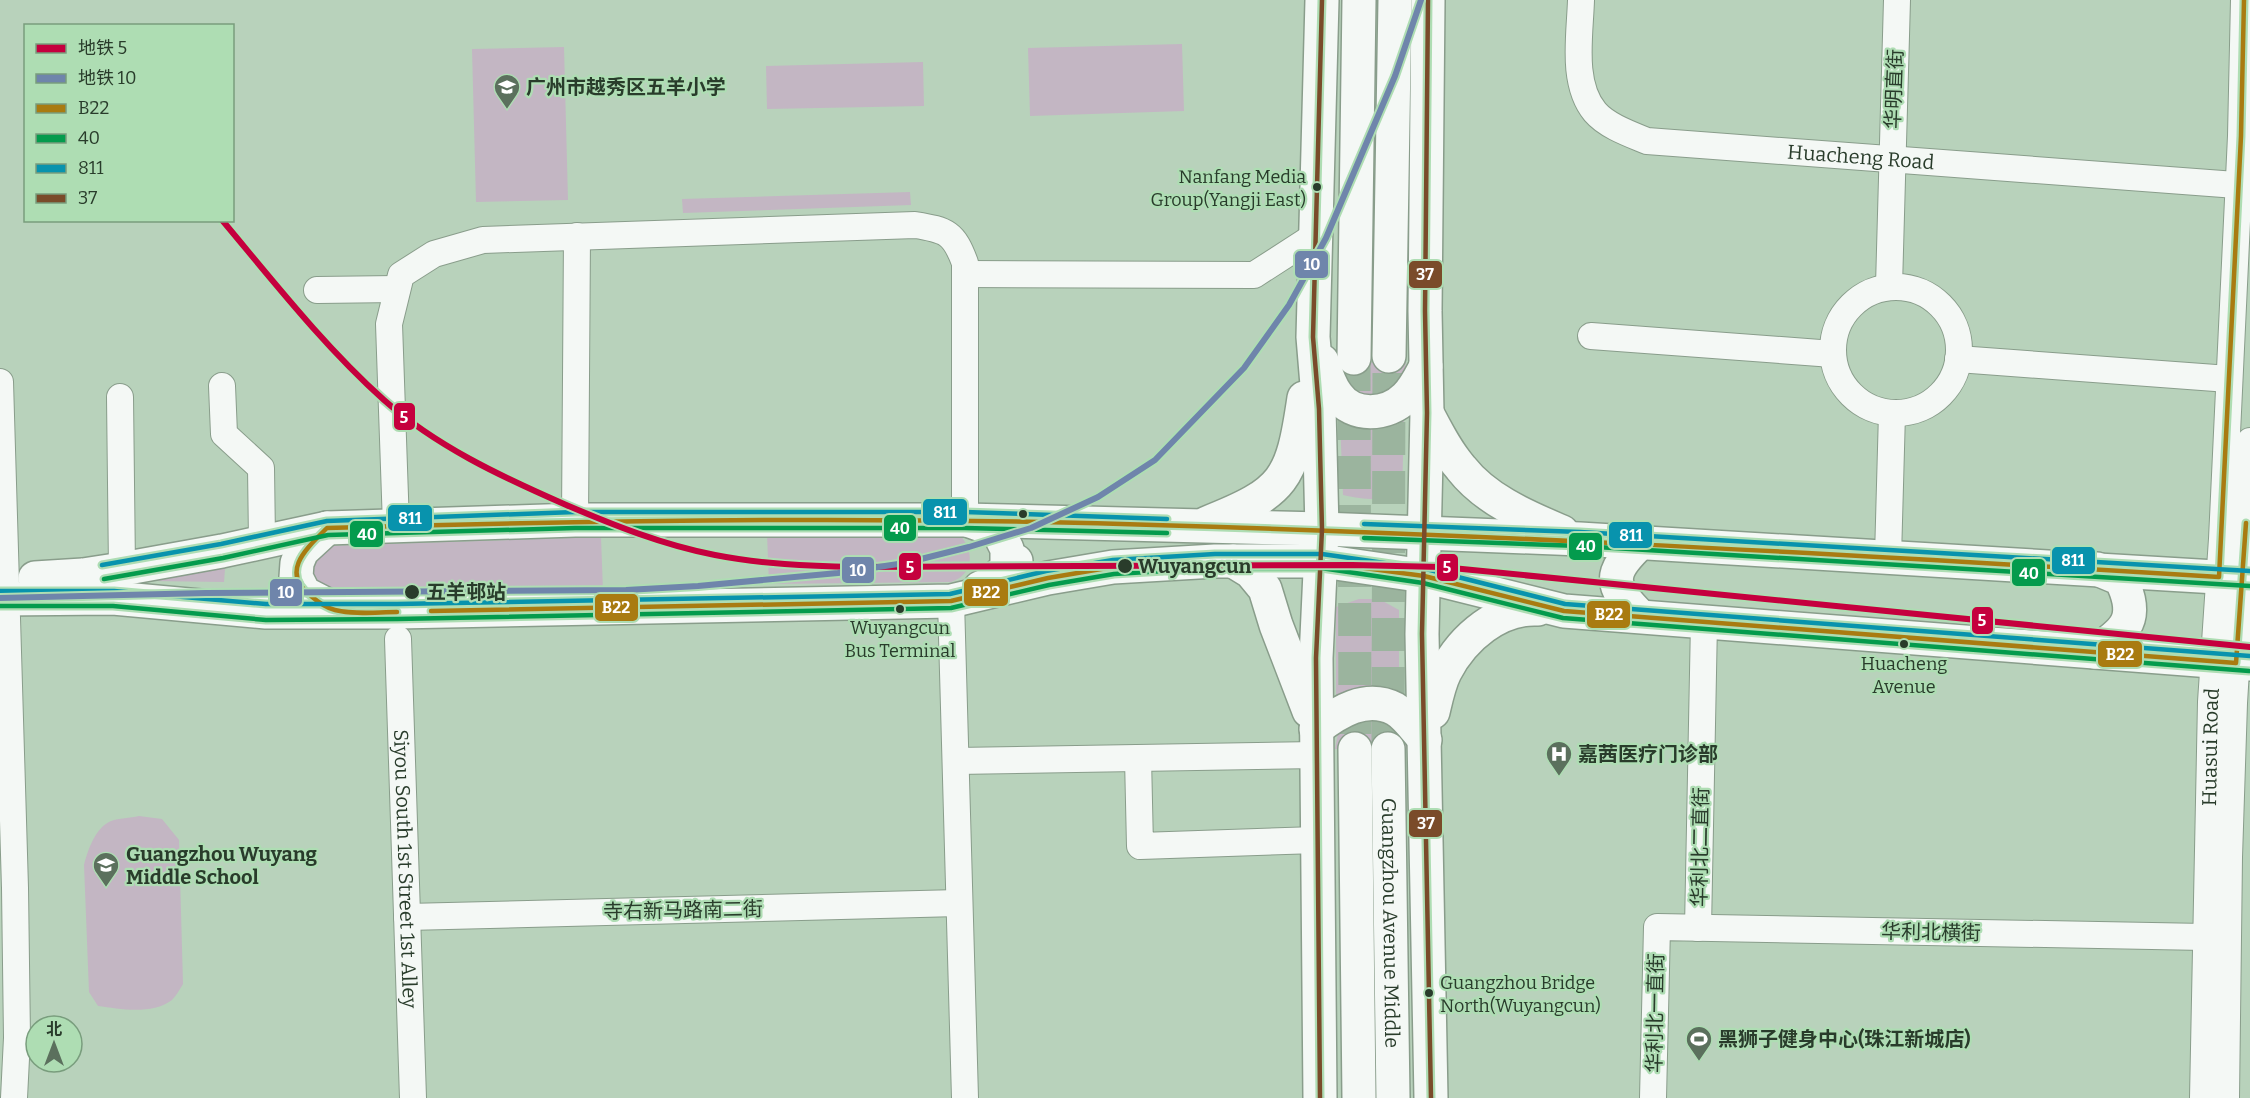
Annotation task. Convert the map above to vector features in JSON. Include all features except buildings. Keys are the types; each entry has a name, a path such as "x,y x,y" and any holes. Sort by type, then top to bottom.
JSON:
{"main road":[{"path":"1320,1098 1316,658 1322,561 1322,488 1313,337 1322,0"},
{"path":"1354,358 1359,0"},
{"path":"1389,356 1395,0"},
{"name":"Guangzhou Avenue Middle","path":"1428,0 1426,414 1422,634 1431,1098"},
{"path":"1313,337 1336,394 1344,404 1357,411 1380,411 1394,406 1411,391 1426,366"},
{"path":"1197,527 1255,502 1272,490 1286,475 1294,456 1299,433 1313,337"},
{"path":"1426,414 1451,454 1473,481 1505,505 1580,539"},
{"path":"1322,488 1331,509 1341,521 1385,556 1424,576"},
{"path":"3,589 213,552 327,528 575,520 965,520 1322,529 1580,539 2237,578"},
{"path":"951,601 987,585 1016,561 1007,564 1007,549 998,531 965,520"},
{"path":"327,528 302,551 297,563 296,577 304,593 339,611"},
{"path":"1322,529 1342,543 1406,602 1415,615 1422,634"},
{"path":"1640,543 1624,558 1616,577 1617,587 1623,599 1640,616"},
{"path":"3,589 266,612 951,601 1048,578 1113,567 1233,561 1322,561 1424,576 1564,611"},
{"path":"1233,561 1251,572 1265,589 1316,742"},
{"path":"2094,652 2116,638 2128,621 2130,598 2121,579 2097,570"},
{"path":"1425,740 1445,673 1457,652 1491,621 1512,611 1529,609 2233,663"},
{"path":"1316,742 1348,708 1368,704 1395,709 1425,740"},
{"name":"Guangzhou Avenue Middle","path":"1354,749 1359,1098"},
{"name":"Guangzhou Avenue Middle","path":"1388,749 1393,1098"}],"street":[{"name":"Huacheng Road","path":"1581,0 1580,70 1583,94 1596,113 1622,130 1647,141 2244,185"},
{"name":"华明直街","path":"1889,286 1897,0"},
{"name":"Huasui Road","path":"2237,578 2229,379 2244,185 2244,0"},
{"path":"396,525 389,324 401,275 435,254 483,240 915,225 940,229 957,243 965,264 965,520"},
{"path":"966,274 1254,275 1316,235"},
{"path":"575,520 577,237"},
{"path":"1889,286 1908,288 1927,296 1943,309 1954,326 1959,346 1957,366 1948,385 1934,400 1916,410 1892,413 1875,410 1857,400 1842,384 1834,365 1833,354 1838,324 1850,307 1867,294 1889,286"},
{"path":"317,290 397,289"},
{"path":"1591,336 1833,354"},
{"path":"1958,359 2229,379"},
{"path":"0,382 7,888 17,1038 14,1098"},
{"path":"222,386 224,434 261,468 262,540"},
{"path":"120,397 122,569"},
{"path":"1888,557 1892,413"},
{"name":"Huasui Road","path":"2226,1098 2233,663 2237,578 2250,441"},
{"path":"951,601 965,1098"},
{"name":"华利北二直街","path":"1698,928 1704,621"},
{"name":"Siyou South 1st Street 1st Alley","path":"398,639 413,1098"},
{"path":"956,761 1138,758 1316,742"},
{"path":"1138,758 1140,846 1317,840"},
{"name":"寺右新马路南二街","path":"407,917 959,903"},
{"name":"华利北横街","path":"1657,927 2228,938"},
{"name":"华利北一直街","path":"1653,1098 1657,927"},
{"name":"Huasui Road","path":"2204,1098 2228,938"}],"shaded area":[{"path":"1182,44 1184,111 1030,116 1028,48"},
{"path":"564,47 568,200 476,202 472,49"},
{"path":"923,62 924,106 767,109 766,66"},
{"path":"910,192 911,205 683,213 682,199"},
{"path":"1406,362 1404,374 1381,402 1345,392 1336,363"},
{"path":"1404,417 1402,495 1372,499 1343,495 1340,420 1359,426 1393,426"},
{"path":"767,534 961,536 970,556 968,568 964,574 951,582 769,584"},
{"name":"五羊邨站","path":"601,537 603,591 330,598 315,591 309,566 325,546"},
{"path":"151,569 225,569 224,582 150,581"},
{"path":"1359,599 1379,599 1399,610 1399,700 1336,701 1336,607"},
{"path":"1362,713 1404,728 1409,749 1335,749 1339,728"},
{"path":"139,816 162,819 179,840 183,984 172,1000 155,1008 136,1010 98,1006 89,992 84,865 93,840 105,824 114,820"}],"tunnel":[{"path":"1388,749 1389,356"},
{"path":"1354,358 1355,749"}],"metro line":[{"name":"10","path":"0,598 206,593 626,590 698,586 838,573 905,563 1031,528 1098,497 1155,460 1244,368 1289,305 1326,238 1395,76 1421,0"},
{"name":"5","path":"224,222 341,358 384,400 425,432 493,471 564,504 638,534 715,555 750,561 855,567 1352,565 1442,567 2250,647"}],"transit line":[{"name":"37","path":"1320,1098 1316,658 1322,529 1319,409 1313,337 1322,0"},
{"name":"37","path":"1428,0 1425,311 1427,413 1422,634 1431,1098"},
{"name":"B22","path":"397,612 350,612 325,606 302,587 297,578 300,560 327,528 684,520 862,520 1188,526 1483,537 1777,551 2219,577 2241,136 2244,0"},
{"name":"811","path":"102,565 221,544 327,521 575,512 965,512 1167,519"},
{"name":"B22","path":"1357,567 1424,576 1564,611 2236,663 2246,523"},
{"name":"811","path":"1364,524 1580,532 2250,571"},
{"name":"40","path":"104,579 223,558 328,535 575,528 965,528 1167,533"},
{"name":"40","path":"1364,538 1580,546 2250,586"},
{"name":"811","path":"0,591 114,591 266,604 397,604 950,594 1046,571 1113,560 1215,554 1322,554 1426,569 1565,604 2250,656"},
{"name":"B22","path":"431,611 951,601 1048,578 1113,567 1169,563"},
{"name":"40","path":"0,606 113,606 266,620 951,608 1049,585 1114,574 1215,568 1321,568 1423,583 1563,618 2249,671"}],"place":[{"name":"广州市越秀区五羊小学","path":"507,110"},
{"name":"Nanfang Media Group(Yangji East)","path":"1317,187"},
{"name":"Wuyangcun","path":"1125,566"},
{"name":"五羊邨站","path":"412,592"},
{"name":"Wuyangcun Bus Terminal","path":"900,609"},
{"name":"Huacheng Avenue","path":"1904,644"},
{"name":"嘉茜医疗门诊部","path":"1559,777"},
{"name":"Guangzhou Wuyang Middle School","path":"106,888"},
{"name":"Guangzhou Bridge North(Wuyangcun)","path":"1429,993"},
{"name":"黑狮子健身中心(珠江新城店)","path":"1699,1062"}]}
